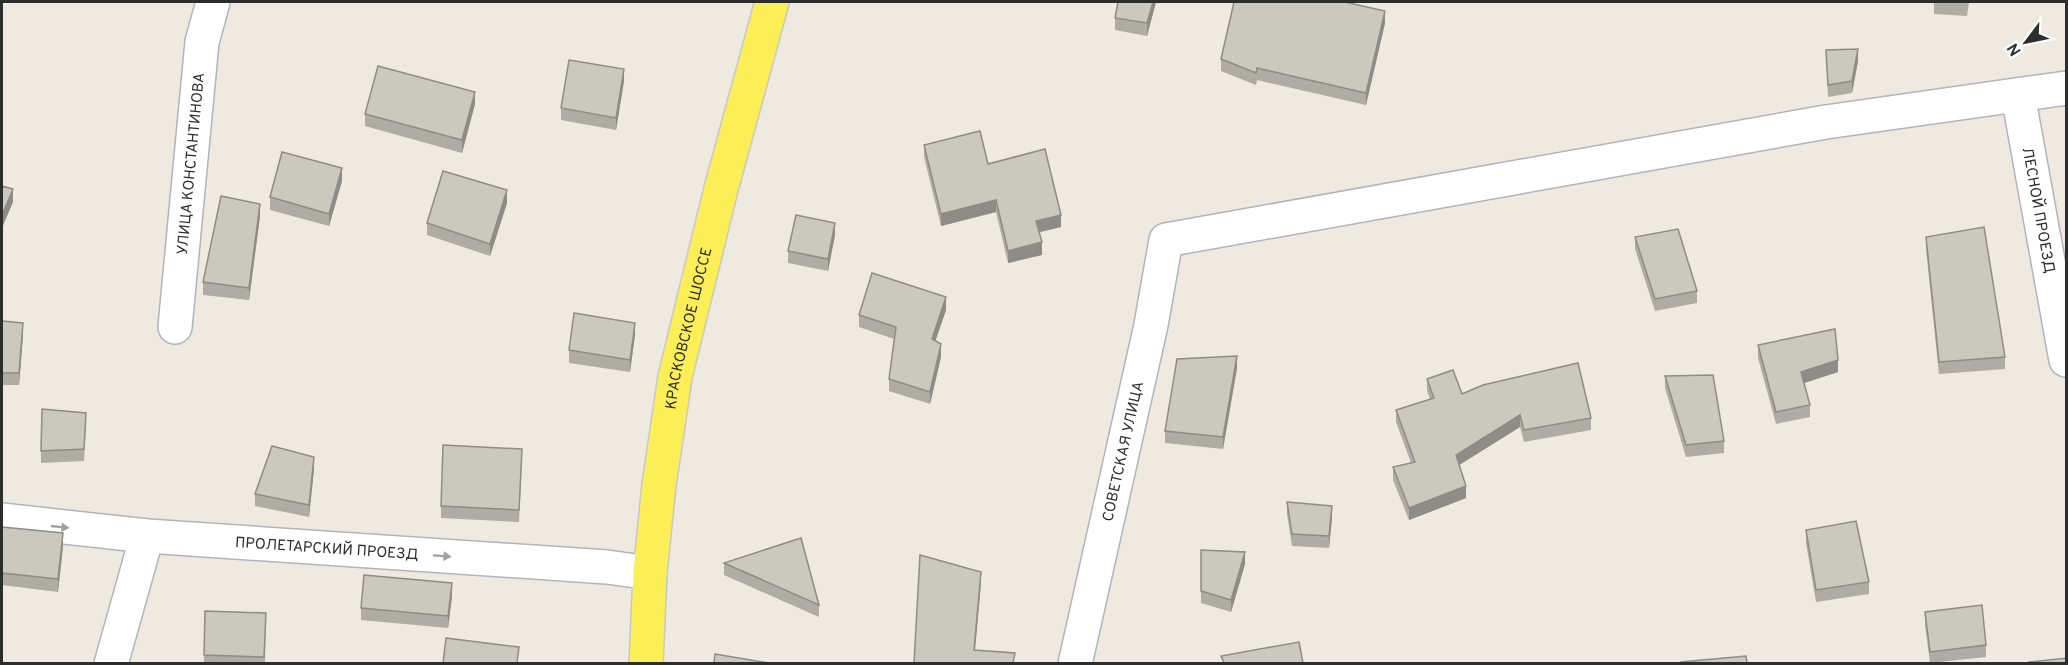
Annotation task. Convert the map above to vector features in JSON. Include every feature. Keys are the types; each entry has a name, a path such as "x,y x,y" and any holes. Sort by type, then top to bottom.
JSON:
{"main road":[{"name":"КРАСКОВСКОЕ ШОССЕ","path":"646,663 650,573 659,484 675,377 721,189 772,2"}],"street":[{"name":"УЛИЦА КОНСТАНТИНОВА","path":"175,327 202,42 213,2"},
{"path":"2018,95 2067,88"},
{"name":"СОВЕТСКАЯ УЛИЦА","path":"1075,663 1149,336 1166,240 1826,122 2018,95"},
{"name":"ЛЕСНОЙ ПРОЕЗД","path":"2018,95 2067,360"},
{"name":"ПРОЛЕТАРСКИЙ ПРОЕЗД","path":"2,520 147,536 607,567 650,573"},
{"path":"111,663 147,536"}],"building":[{"path":"1118,2 1153,2 1147,23 1115,18"},
{"path":"1234,2 1345,2 1385,11 1366,93 1257,68 1256,73 1221,59"},
{"path":"1858,49 1852,81 1828,85 1826,50"},
{"path":"569,60 624,69 616,118 561,108"},
{"path":"378,66 475,92 462,140 365,114"},
{"path":"980,131 988,164 1045,149 1061,215 1036,221 1042,242 1008,251 996,200 941,214 924,145"},
{"path":"282,152 342,168 329,214 270,197"},
{"path":"443,171 507,190 490,244 427,223"},
{"path":"2,186 13,189 2,215"},
{"path":"221,196 260,204 249,288 203,282"},
{"path":"796,215 835,223 828,259 788,251"},
{"path":"1984,227 2005,357 1939,362 1926,237"},
{"path":"1678,229 1697,291 1655,299 1635,237"},
{"path":"872,273 946,297 932,339 941,344 930,392 889,379 896,327 859,315"},
{"path":"574,313 635,323 630,360 569,350"},
{"path":"2,321 23,323 19,373 2,373"},
{"path":"1835,329 1838,360 1801,372 1810,405 1776,412 1758,345"},
{"path":"1237,356 1223,437 1165,431 1177,359"},
{"path":"1578,363 1591,418 1524,430 1520,415 1456,455 1466,486 1409,508 1393,467 1415,462 1396,410 1434,398 1427,379 1453,370 1462,394 1483,385"},
{"path":"1713,375 1724,441 1686,445 1665,376"},
{"path":"42,409 86,413 84,449 41,451"},
{"path":"443,445 522,449 519,510 441,506"},
{"path":"272,446 314,457 309,505 255,494"},
{"path":"1287,502 1332,506 1329,536 1292,534"},
{"path":"1856,521 1869,582 1816,590 1806,530"},
{"path":"2,527 63,533 58,579 2,573"},
{"path":"801,538 819,605 724,563"},
{"path":"1201,550 1245,552 1231,600 1201,591"},
{"path":"920,555 981,572 974,650 1015,653 1013,663 914,663"},
{"path":"364,575 452,583 448,616 361,608"},
{"path":"1982,605 1986,645 1930,652 1925,612"},
{"path":"205,611 266,613 264,657 204,655"},
{"path":"446,638 519,647 517,663 443,663"},
{"path":"1299,642 1303,663 1224,663 1221,656"},
{"path":"715,654 769,663 714,663"},
{"path":"1746,656 1747,663 1681,663 1681,662"},
{"path":"2067,658 2067,663 2029,663 2029,662"}]}
